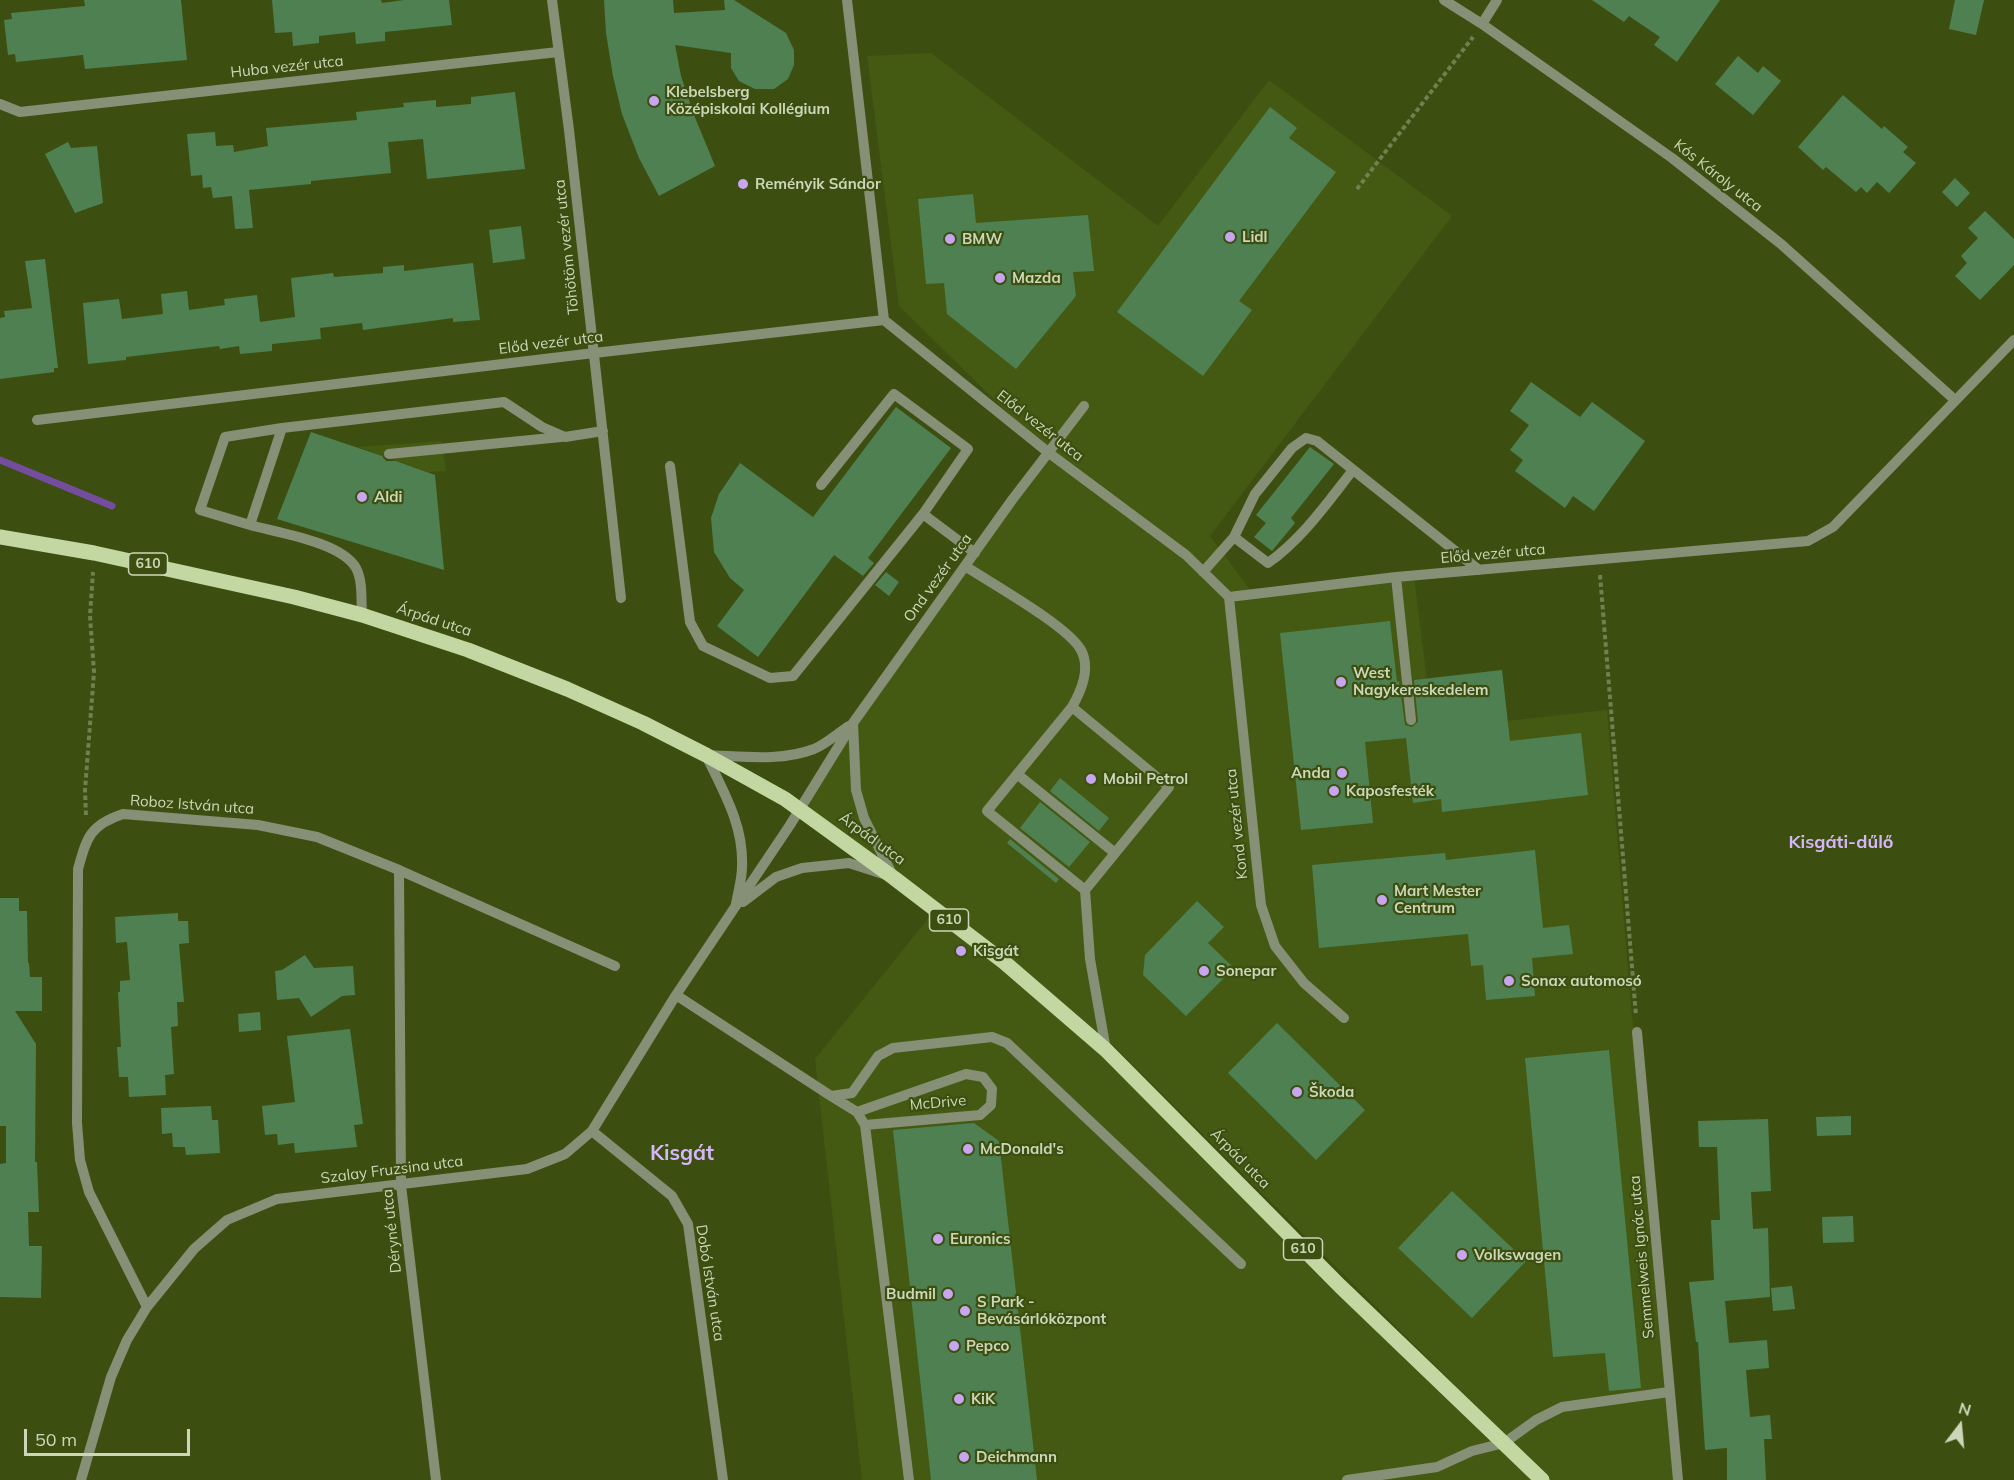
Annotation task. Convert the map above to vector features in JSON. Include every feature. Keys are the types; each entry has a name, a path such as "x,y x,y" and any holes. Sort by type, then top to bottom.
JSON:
{"main road":[{"name":"Árpád utca","path":"0,537 169,568 294,597 362,615 468,650 567,689 643,723 785,799 1004,962 1106,1050 1340,1286 1542,1480"}],"street":[{"name":"Töhötöm vezér utca","path":"552,0 569,130 621,598"},
{"path":"847,0 884,320"},
{"name":"Kós Károly utca","path":"1444,0 1482,24 1672,158 1781,244 1954,400"},
{"path":"1482,24 1497,0"},
{"name":"Huba vezér utca","path":"0,104 20,112 558,52"},
{"name":"Előd vezér utca","path":"37,420 884,320 1049,453 1186,555 1228,597 1396,577 1808,541 1833,527 2014,340"},
{"path":"670,466 690,622 703,646 770,678 793,676 923,514 968,449 894,394 821,485"},
{"path":"362,615 361,585 357,570 347,557 331,548 200,510 225,437 282,428 504,402 542,427 565,437"},
{"name":"Ond vezér utca","path":"799,810 853,723 1012,500 1084,406"},
{"path":"250,525 282,428"},
{"path":"389,454 565,437 603,431"},
{"path":"1203,572 1234,537 1255,494 1292,448 1306,438 1317,441 1479,570"},
{"path":"1234,537 1268,563 1308,527 1353,470"},
{"path":"923,514 975,553"},
{"path":"965,566 1054,625 1069,636 1081,651 1085,668 1081,691 1072,707 987,811 1085,890"},
{"path":"1396,577 1411,720"},
{"name":"Kond vezér utca","path":"1228,597 1261,905 1275,946 1304,983 1344,1018"},
{"path":"1072,707 1169,787 1085,890 1090,959 1106,1050"},
{"path":"853,723 856,790 864,818 894,878"},
{"name":"Ond vezér utca","path":"706,755 763,758 795,754 815,749 853,723"},
{"name":"Szalay Fruzsina utca","path":"706,755 735,815 739,830 742,866 736,908"},
{"path":"1017,774 1115,854"},
{"name":"Szalay Fruzsina utca","path":"81,1480 111,1377 127,1340 147,1307 194,1249 226,1220 277,1199 527,1169 565,1154 592,1131 676,995 799,810"},
{"name":"Roboz István utca","path":"86,840 103,821 123,814 258,825 317,837 399,870 615,966"},
{"path":"86,840 78,869 77,1123 80,1160 89,1192 147,1307"},
{"name":"Szalay Fruzsina utca","path":"736,908 776,877 802,868 849,863 894,878"},
{"name":"Déryné utca","path":"399,870 401,1185 436,1480"},
{"path":"676,995 857,1112 865,1125 909,1480"},
{"name":"Semmelweis Ignác utca","path":"1637,1032 1678,1480"},
{"path":"831,1096 852,1092 878,1056 894,1048 992,1037 1007,1043 1241,1264"},
{"name":"McDrive","path":"857,1112 966,1074 983,1077 992,1089 991,1105 980,1114 865,1125"},
{"name":"Dobó István utca","path":"592,1131 672,1196 688,1224 723,1480"},
{"path":"1347,1480 1437,1467 1472,1451 1504,1443 1536,1420 1562,1407 1669,1392"}],"path":[{"path":"1357,189 1482,24"},
{"path":"1599,560 1637,1032"},
{"path":"86,840 86,790 94,672 90,608 93,567"}],"shaded area":[{"path":"931,53 1158,226 1269,80 1452,216 1210,536 1254,595 1414,576 1433,729 1607,710 1630,995 1679,1480 862,1480 815,1059 935,910 1106,1050 1489,1425 1475,1405 1114,1046 963,923 802,807 854,723 1049,453 899,306 867,56"},
{"path":"442,441 446,471 428,472 358,447"}],"building":[{"path":"84,0 181,0 187,60 85,69 83,55 16,62 15,54 8,55 4,20 12,19 11,13 85,6"},
{"path":"272,0 381,0 382,3 404,0 449,0 452,25 385,32 385,41 356,44 355,32 319,36 319,43 293,46 292,32 275,33"},
{"name":"Klebelsberg Középiskolai Kollégium","path":"604,0 673,0 674,13 725,10 724,0 734,0 786,33 794,50 794,65 788,79 774,89 755,89 739,81 731,68 731,53 675,45 681,76 715,166 659,196 639,158 622,114 606,33"},
{"path":"1592,0 1720,0 1677,62 1654,45 1660,37 1629,16 1624,22"},
{"path":"1955,0 1984,0 1976,35 1949,29"},
{"path":"1738,56 1758,73 1763,66 1781,81 1753,115 1715,84"},
{"path":"515,92 525,169 427,179 423,139 388,142 391,173 249,190 253,228 235,229 232,196 213,198 211,187 203,188 202,175 191,176 187,134 215,132 216,146 233,145 234,152 268,146 266,128 357,120 356,112 404,107 403,103 436,100 436,107 471,104 471,97"},
{"path":"1843,95 1882,129 1884,126 1908,147 1903,152 1916,163 1889,193 1877,182 1867,193 1861,187 1856,192 1826,167 1823,170 1798,147"},
{"name":"Lidl","path":"1270,107 1297,128 1289,138 1336,172 1239,301 1252,310 1203,376 1117,312"},
{"path":"68,142 71,148 97,146 103,203 75,213 45,154"},
{"path":"1955,178 1970,193 1957,207 1942,192"},
{"name":"Mazda","path":"973,194 976,223 1088,215 1094,271 1073,272 1076,296 1016,369 947,314 944,283 926,284 918,199"},
{"path":"1985,211 2014,239 2014,265 1980,300 1955,276 1967,263 1961,256 1978,238 1968,228"},
{"path":"521,226 525,259 493,263 489,230"},
{"path":"45,259 58,368 54,368 54,372 0,379 0,318 5,317 4,311 32,308 25,261"},
{"path":"473,263 480,320 453,322 453,318 363,330 362,323 320,328 321,339 272,344 272,351 240,354 239,346 220,349 219,346 88,364 83,303 119,299 122,319 163,314 161,294 187,291 189,310 225,305 224,299 257,295 260,322 295,317 291,278 333,273 334,277 383,273 383,267 404,265 404,271"},
{"path":"1531,382 1580,417 1592,402 1645,441 1594,511 1573,496 1565,508 1515,471 1523,460 1510,450 1529,425 1510,411"},
{"path":"896,407 951,448 868,558 874,563 863,576 834,555 758,657 717,626 744,590 730,578 714,552 711,518 719,494 740,463 813,517"},
{"name":"Aldi","path":"311,432 382,456 386,461 396,461 435,475 444,570 277,519"},
{"path":"1310,447 1334,464 1291,518 1295,523 1272,551 1254,537 1266,523 1256,515"},
{"path":"886,572 899,582 889,596 875,585"},
{"path":"1390,621 1405,725 1412,727 1418,722 1414,680 1502,670 1510,741 1581,733 1588,795 1442,812 1441,799 1413,803 1406,738 1365,742 1373,823 1301,830 1280,633"},
{"path":"1060,778 1109,818 1099,831 1050,791"},
{"path":"1040,802 1090,842 1069,867 1020,828"},
{"path":"1010,839 1059,879 1056,883 1007,843"},
{"path":"1535,850 1543,928 1569,925 1573,954 1532,958 1535,996 1486,1000 1483,965 1471,966 1468,934 1319,948 1312,865 1445,853 1446,860"},
{"path":"0,898 19,898 19,911 27,911 30,977 42,977 42,1011 15,1011 36,1044 35,1162 37,1162 39,1212 28,1212 29,1246 42,1246 41,1298 0,1297 0,1164 6,1163 6,1126 0,1126"},
{"path":"1197,901 1224,927 1208,943 1234,968 1186,1016 1143,975 1145,955"},
{"path":"178,913 178,921 188,921 189,943 179,944 184,1002 177,1002 178,1026 171,1027 174,1074 165,1075 166,1095 129,1097 128,1077 119,1077 117,1047 121,1047 118,992 120,992 120,981 130,980 127,942 116,943 115,917"},
{"path":"305,955 314,968 353,966 355,995 342,996 311,1017 299,998 277,1000 275,971 282,970"},
{"path":"260,1012 261,1030 239,1032 238,1014"},
{"name":"Škoda","path":"1277,1023 1365,1110 1316,1160 1228,1073"},
{"path":"350,1029 363,1124 354,1125 357,1147 295,1153 294,1143 278,1145 277,1134 265,1135 262,1106 295,1102 287,1036"},
{"path":"1609,1050 1641,1388 1609,1391 1605,1353 1553,1357 1525,1058"},
{"path":"211,1106 212,1120 218,1120 220,1153 186,1155 185,1147 173,1147 172,1133 162,1134 161,1108"},
{"path":"1851,1116 1851,1135 1817,1136 1816,1117"},
{"path":"1768,1119 1771,1191 1751,1192 1753,1229 1768,1228 1770,1297 1725,1301 1729,1343 1767,1340 1769,1368 1746,1370 1750,1417 1770,1415 1772,1439 1764,1439 1766,1480 1727,1480 1727,1448 1705,1450 1698,1342 1696,1342 1689,1282 1714,1280 1711,1220 1720,1220 1717,1147 1699,1147 1698,1121"},
{"name":"S Park - Bevásárlóközpont","path":"974,1123 999,1141 1037,1480 931,1480 893,1130"},
{"name":"Volkswagen","path":"1452,1191 1526,1261 1472,1318 1398,1248"},
{"path":"1853,1216 1854,1242 1823,1243 1822,1217"},
{"path":"1792,1286 1795,1309 1773,1311 1771,1288"}],"waterway":[{"path":"0,460 112,506"}],"place":[{"name":"Klebelsberg Középiskolai Kollégium","path":"654,101"},
{"name":"Reményik Sándor","path":"743,184"},
{"name":"Lidl","path":"1230,237"},
{"name":"BMW","path":"950,239"},
{"name":"Mazda","path":"1000,278"},
{"name":"Aldi","path":"362,497"},
{"name":"West Nagykereskedelem","path":"1341,682"},
{"name":"Anda","path":"1342,773"},
{"name":"Mobil Petrol","path":"1091,779"},
{"name":"Kaposfesték","path":"1334,791"},
{"name":"Mart Mester Centrum","path":"1382,900"},
{"name":"Kisgát","path":"961,951"},
{"name":"Sonepar","path":"1204,971"},
{"name":"Sonax automosó","path":"1509,981"},
{"name":"Škoda","path":"1297,1092"},
{"name":"McDonald's","path":"968,1149"},
{"name":"Euronics","path":"938,1239"},
{"name":"Volkswagen","path":"1462,1255"},
{"name":"Budmil","path":"948,1294"},
{"name":"S Park - Bevásárlóközpont","path":"965,1311"},
{"name":"Pepco","path":"954,1346"},
{"name":"KiK","path":"959,1399"},
{"name":"Deichmann","path":"964,1457"}],"district":[{"name":"Kisgáti-dűlő","path":"1841,843"},
{"name":"Kisgát","path":"682,1154"}]}
